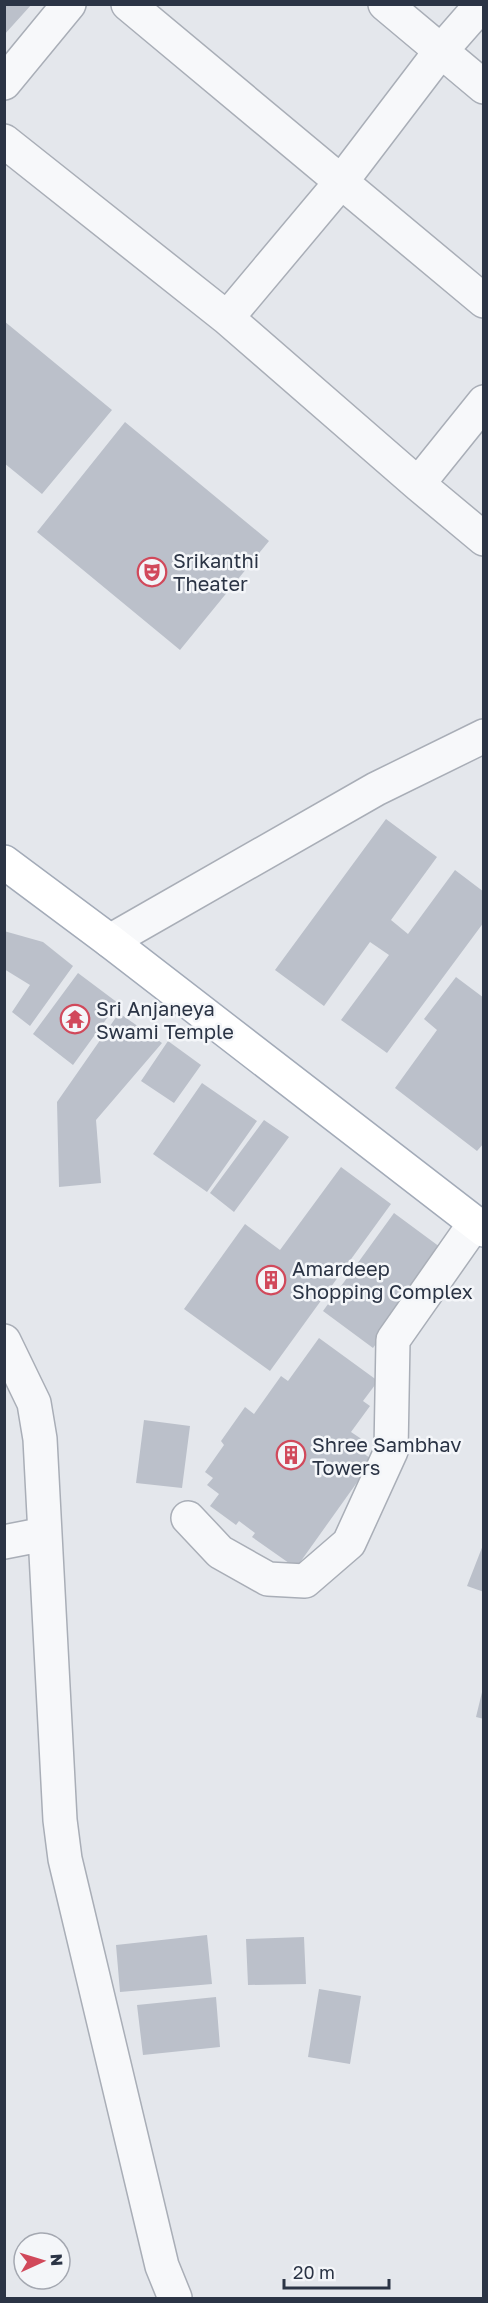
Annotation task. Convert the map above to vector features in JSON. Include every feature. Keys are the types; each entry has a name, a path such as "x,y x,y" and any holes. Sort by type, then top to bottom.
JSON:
{"main road":[{"path":"4,862 110,940 479,1226"}],"street":[{"path":"4,83 69,4"},
{"path":"128,4 483,301"},
{"path":"385,4 483,87"},
{"path":"227,318 341,182 440,52 482,4"},
{"path":"4,141 227,318 483,540"},
{"path":"418,484 483,402"},
{"path":"110,940 375,789 483,736"},
{"path":"188,1518 220,1552 268,1579 305,1581 349,1543 391,1451 393,1340 479,1226"},
{"path":"4,1341 34,1404 40,1439 60,1820 65,1859 162,2266 175,2298"},
{"path":"4,1542 45,1534"}],"building":[{"path":"4,4 32,4 4,35"},
{"path":"4,321 112,410 42,494 4,463"},
{"path":"125,422 269,541 180,650 37,532"},
{"path":"386,819 437,857 391,920 408,934 455,870 484,892 484,922 387,1053 341,1020 389,955 370,942 324,1006 275,970"},
{"path":"4,931 43,942 73,966 30,1026 12,1012 30,985 4,969"},
{"name":"Sri Anjaneya Swami Temple","path":"78,973 118,1003 73,1065 33,1034"},
{"path":"456,977 484,998 484,1143 477,1151 395,1088 437,1030 424,1019"},
{"path":"119,1013 162,1043 96,1120 101,1183 59,1187 57,1102"},
{"path":"168,1041 201,1065 174,1103 141,1081"},
{"path":"202,1083 257,1121 207,1192 153,1154"},
{"path":"264,1120 289,1137 234,1212 210,1193"},
{"name":"Amardeep Shopping Complex","path":"341,1167 391,1204 270,1371 184,1309 245,1224 280,1250"},
{"path":"394,1213 444,1250 373,1348 323,1311"},
{"name":"Shree Sambhav Towers","path":"319,1338 378,1381 363,1401 370,1406 351,1432 363,1440 357,1449 373,1460 296,1568 252,1537 255,1533 239,1521 236,1525 210,1506 219,1494 207,1485 213,1478 205,1472 224,1445 221,1441 245,1407 254,1414 281,1376 288,1381"},
{"path":"144,1420 190,1426 182,1488 136,1483"},
{"path":"484,1545 484,1592 467,1586"},
{"path":"484,1689 484,1719 476,1717"},
{"path":"207,1935 212,1984 120,1992 116,1945"},
{"path":"304,1937 306,1984 248,1985 246,1939"},
{"path":"319,1989 361,1996 350,2064 308,2057"},
{"path":"216,1997 220,2047 143,2055 137,2005"}],"place":[{"name":"Srikanthi Theater","path":"152,572"},
{"name":"Sri Anjaneya Swami Temple","path":"75,1019"},
{"name":"Amardeep Shopping Complex","path":"271,1280"},
{"name":"Shree Sambhav Towers","path":"291,1455"}]}
